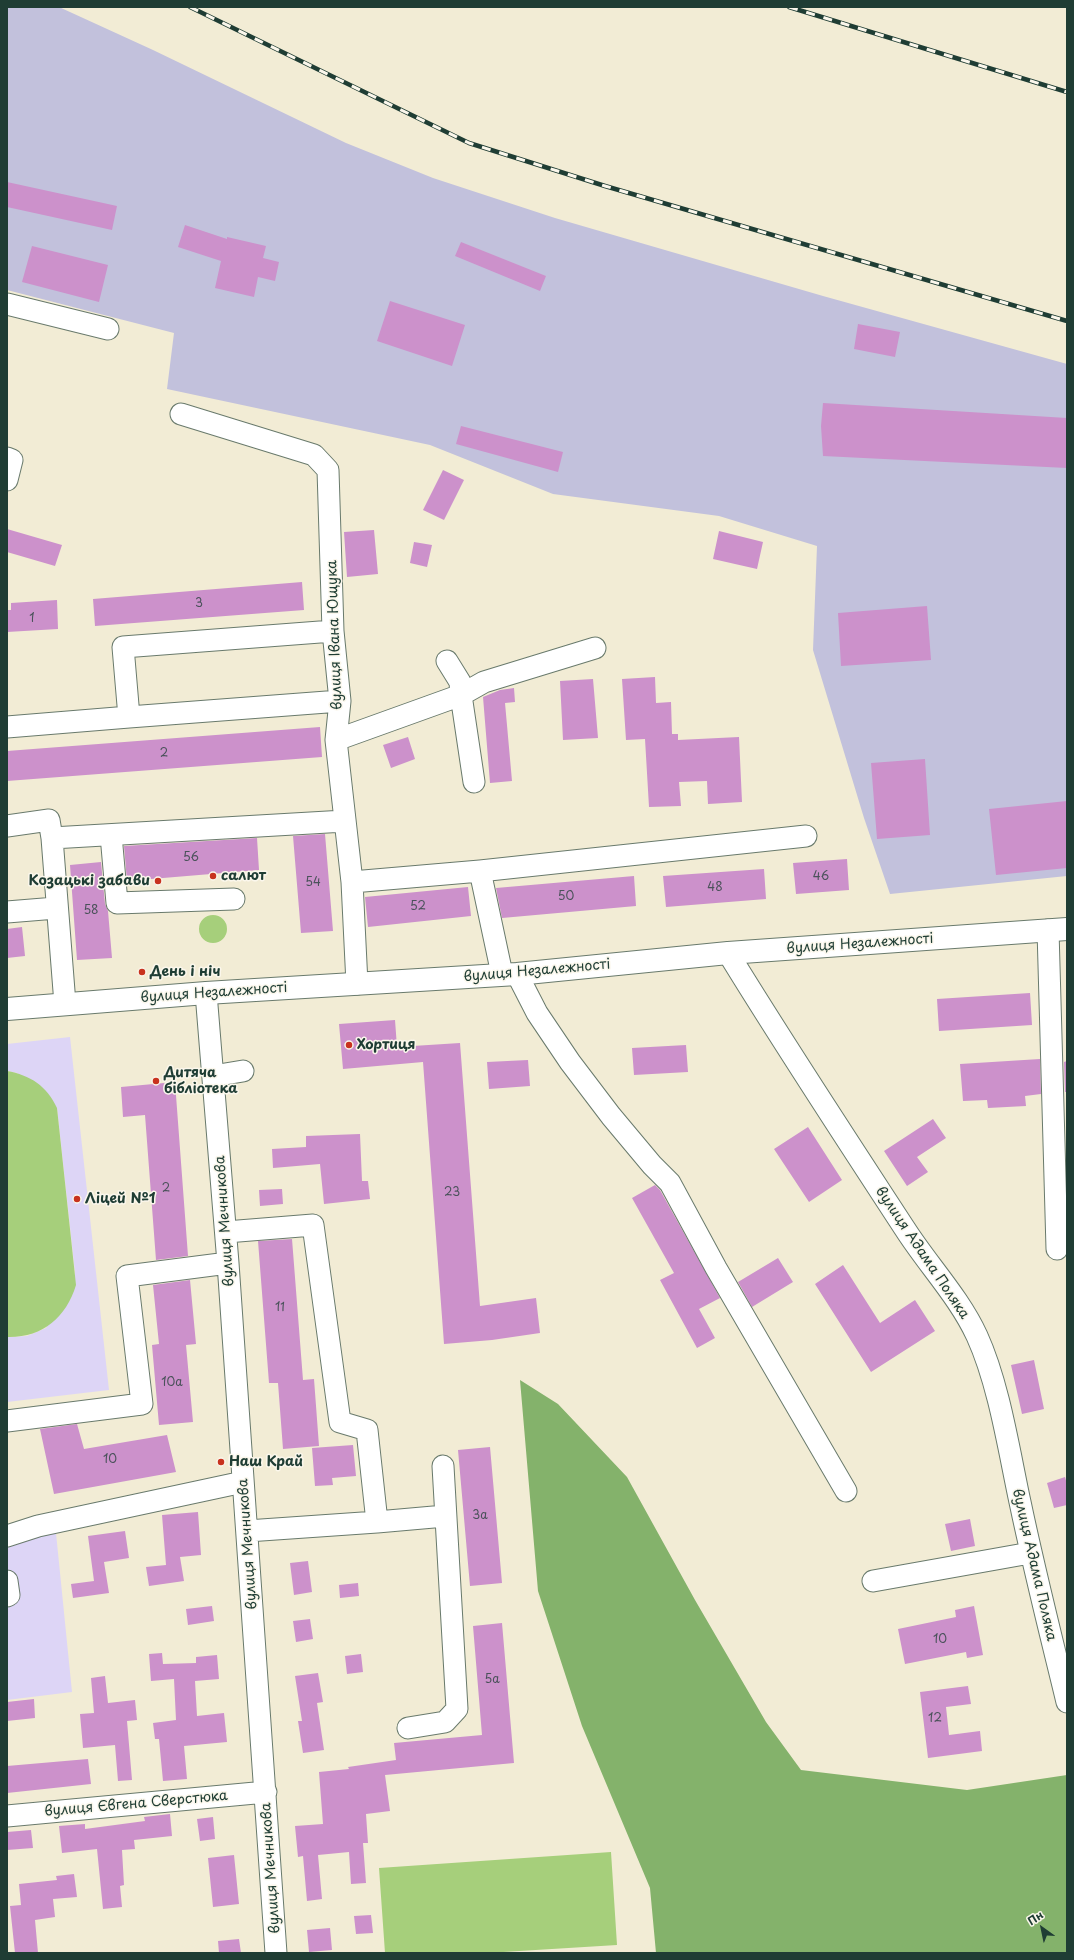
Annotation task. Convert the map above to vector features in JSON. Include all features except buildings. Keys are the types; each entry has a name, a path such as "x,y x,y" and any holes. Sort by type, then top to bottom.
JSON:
{"main road":[{"name":"вулиця Незалежності","path":"7,1009 206,992 510,974 728,953 1058,929"}],"street":[{"path":"7,304 108,330"},
{"name":"вулиця Івана Ющука","path":"180,414 314,455 328,470 334,631 340,701 336,740 352,882 357,984"},
{"path":"7,458 12,460 7,480"},
{"path":"129,717 123,647 334,631"},
{"path":"336,740 461,695 484,682 595,648"},
{"path":"447,661 460,682 474,782"},
{"path":"7,727 340,701"},
{"path":"7,826 49,820 52,838 56,908 65,1004"},
{"path":"52,838 345,822"},
{"path":"112,835 117,903 234,899"},
{"path":"352,882 480,871 806,836"},
{"path":"480,871 510,974 570,1062 611,1116 652,1165 670,1183 716,1268 846,1491"},
{"path":"7,912 56,908"},
{"path":"1057,1249 1058,929"},
{"name":"вулиця Адама Поляка","path":"728,953 787,1049 918,1250 962,1307 978,1338 988,1366 1003,1424 1030,1553 1067,1702"},
{"name":"вулиця Мечникова","path":"206,992 226,1232 276,1953"},
{"path":"213,1076 243,1071"},
{"path":"226,1232 313,1225 340,1422 367,1430 377,1522"},
{"path":"7,1421 142,1404 127,1276 228,1264"},
{"path":"408,1728 445,1722 457,1709 443,1466"},
{"path":"7,1536 38,1526 243,1482"},
{"path":"247,1531 445,1516"},
{"path":"873,1581 1030,1553"},
{"path":"7,1581 9,1595 7,1596"},
{"name":"вулиця Євгена Сверстюка","path":"7,1816 266,1792"}],"shaded area":[{"path":"7,7 59,7 153,50 346,143 433,178 555,218 823,296 1067,364 1067,876 890,894 864,818 813,650 817,546 719,516 553,494 430,445 167,389 174,333 7,290"},
{"name":"Ліцей №1","path":"70,1037 109,1390 7,1402 7,1337 27,1336 46,1328 75,1273 57,1108 17,1073 7,1071 7,1044"},
{"path":"55,1523 72,1692 7,1700 7,1535"}],"green space":[{"path":"213,915 223,919 227,929 223,939 213,943 203,939 199,929 203,919"},
{"path":"7,1071 23,1075 37,1083 53,1100 57,1108 76,1285 72,1297 66,1307 51,1324 42,1330 31,1334 7,1337"},
{"path":"520,1380 558,1404 627,1477 695,1600 766,1722 801,1770 967,1790 1067,1775 1067,1953 656,1953 650,1888 582,1726 538,1591"},
{"path":"611,1852 617,1945 487,1953 385,1953 379,1868"}],"railway":[{"path":"190,7 469,143 605,186 1067,321"},
{"path":"789,7 1067,92"}],"place":[{"name":"салют","path":"213,876"},
{"name":"Козацькі забави","path":"158,881"},
{"name":"День і ніч","path":"142,972"},
{"name":"Хортиця","path":"349,1045"},
{"name":"Дитяча бібліотека","path":"156,1081"},
{"name":"Ліцей №1","path":"77,1199"},
{"name":"Наш Край","path":"221,1462"}]}
